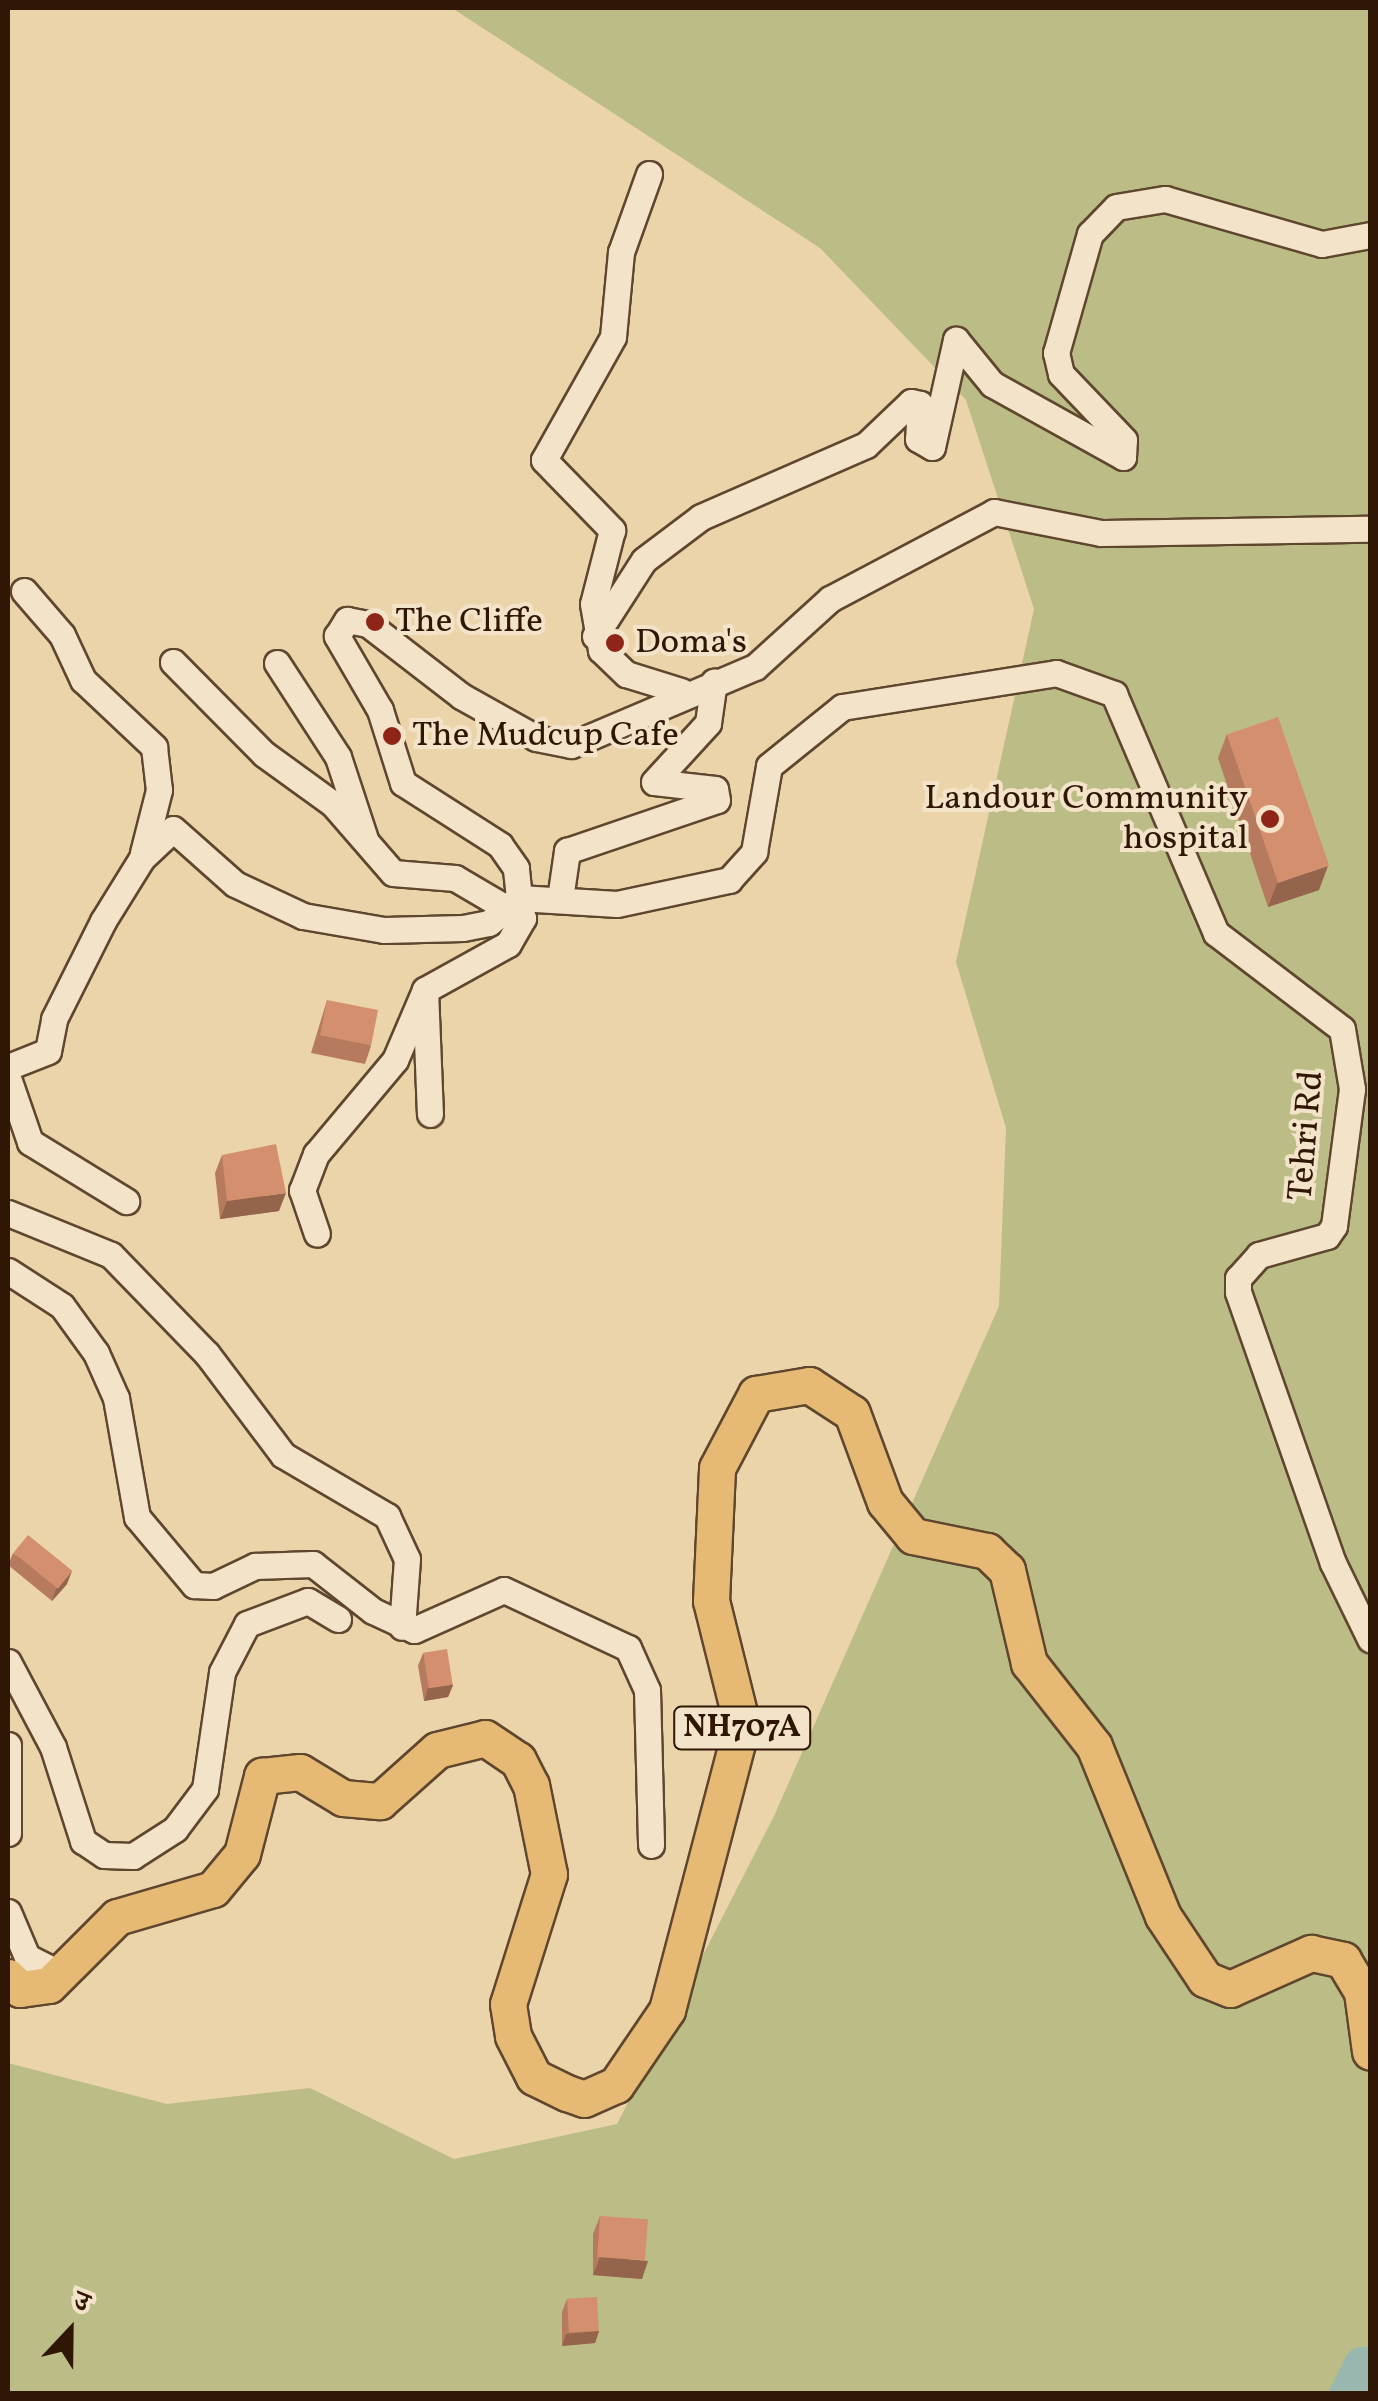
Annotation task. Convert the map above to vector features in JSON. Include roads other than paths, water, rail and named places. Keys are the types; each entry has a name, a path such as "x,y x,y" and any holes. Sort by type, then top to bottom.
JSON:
{"highway":[{"name":"NH707A","path":"63,1975 117,1918 222,1880 242,1854 262,1776 300,1772 343,1798 380,1802 437,1750 485,1738 518,1760 530,1784 549,1874 508,2004 513,2036 534,2077 566,2093 584,2099 616,2085 667,2010 742,1725 711,1601 717,1468 756,1394 809,1385 852,1412 885,1502 913,1536 986,1552 1007,1570 1028,1663 1094,1746 1163,1916 1205,1979 1230,1989 1311,1953 1343,1960 1362,1992 1370,2051"},
{"path":"8,1977 32,1990 63,1975"}],"street":[{"path":"649,174 621,252 613,338 544,449 551,472 612,530 593,604 596,636 626,674 681,691"},
{"path":"596,636 644,560 701,517 866,445 911,402 920,404 918,439 932,447 956,340 992,384 1123,457 1124,440 1060,374 1056,352 1090,234 1116,207 1177,201 1322,244 1370,235"},
{"path":"317,1234 303,1205 308,1170 358,1095 395,1060 425,990 508,944 524,918 514,902 516,868 500,845 403,783 340,626 368,624 461,696 554,744 604,735 681,691 756,667 830,599 994,512 1102,533 1370,529"},
{"path":"8,1067 48,1051 54,1019 142,858 158,790 154,747 82,680 62,635 24,591"},
{"path":"174,662 407,879 454,878 514,902"},
{"path":"277,662 338,757 366,844"},
{"name":"Tehri Rd","path":"514,902 642,901 737,876 754,852 769,766 842,708 1056,673 1114,694 1216,933 1342,1029 1352,1089 1334,1226 1327,1236 1259,1255 1238,1278 1238,1292 1332,1564 1370,1639"},
{"path":"560,899 568,851 717,800 714,790 654,782 708,723 714,681"},
{"path":"142,858 172,830 278,907 384,930 464,928 514,902"},
{"path":"425,990 430,1114"},
{"path":"8,1078 30,1142 126,1201"},
{"path":"8,1213 126,1267 282,1455 387,1516 407,1559 402,1627"},
{"path":"8,1270 62,1306 96,1353 116,1398 137,1517 182,1577 204,1588 255,1566 313,1564 402,1627 424,1628 457,1604 504,1590 628,1648 647,1690 651,1846"},
{"path":"8,1662 54,1747 83,1841 104,1855 133,1856 174,1830 204,1790 222,1672 247,1624 308,1601 338,1619"},
{"path":"8,1746 8,1833"},
{"path":"8,1912 27,1957 63,1975"}],"waterway":[{"path":"1346,2394 1361,2364"}],"place":[{"name":"The Cliffe","path":"375,622"},
{"name":"Doma's","path":"615,643"},
{"name":"The Mudcup Cafe","path":"392,736"},
{"name":"Landour Community hospital","path":"1270,819"}]}
